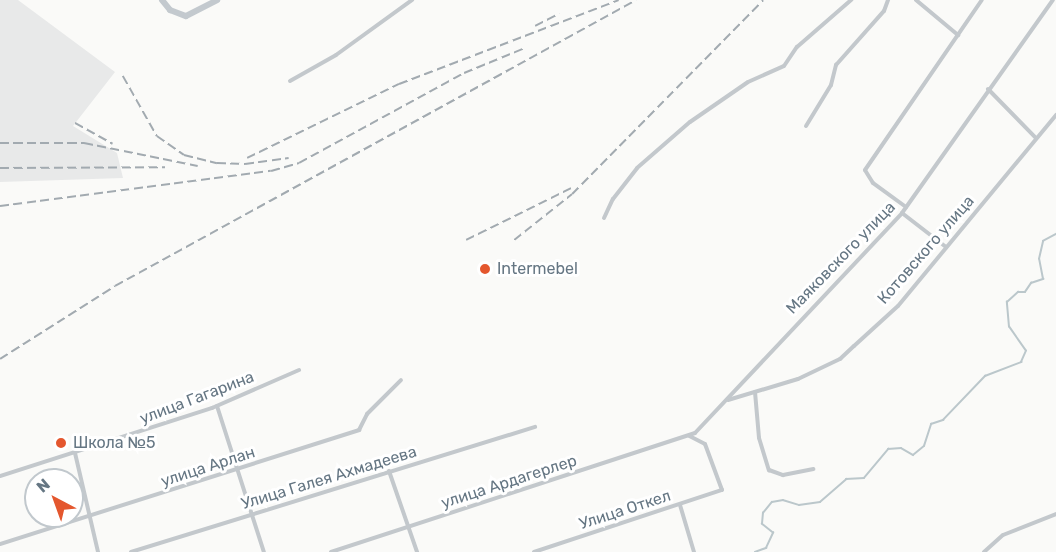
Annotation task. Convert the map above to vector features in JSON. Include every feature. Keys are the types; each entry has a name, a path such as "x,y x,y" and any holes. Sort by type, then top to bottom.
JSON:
{"main road":[{"path":"162,0 176,14 191,15 217,0"}],"street":[{"path":"290,81 336,55 412,0"},
{"path":"604,218 613,199 637,168 690,122 748,82 784,66 797,47 851,0"},
{"path":"806,126 831,85 836,65 884,11 888,0"},
{"path":"916,0 958,35"},
{"path":"906,207 866,176 867,166 982,0"},
{"name":"Маяковского улица","path":"695,433 753,375 777,341 902,213 988,89 1053,1"},
{"path":"988,89 1036,138"},
{"name":"Котовского улица","path":"728,400 798,379 840,358 898,306 1056,115"},
{"path":"902,213 946,248"},
{"name":"улица Гагарина","path":"0,476 217,406 299,370"},
{"name":"улица Арлан","path":"0,544 240,470 358,429 367,414 401,380"},
{"path":"755,392 759,438 769,470 783,475 813,469"},
{"path":"217,406 240,470 264,552"},
{"name":"Улица Галея Ахмадеева","path":"130,552 535,427"},
{"name":"улица Ардагерлер","path":"331,552 695,433"},
{"name":"Улица Откел","path":"534,552 722,490 705,444 689,436"},
{"path":"75,453 98,552"},
{"path":"389,471 406,528 417,552"},
{"path":"680,505 694,552"},
{"path":"984,552 1003,535 1056,514"}],"shaded area":[{"path":"0,0 18,0 115,72 73,126 117,153 123,178 0,182"}],"waterway":[{"path":"755,552 766,548 773,533 762,524 763,513 772,502 783,500 799,505 820,502 846,479 864,478 888,449 901,448 913,455 924,446 931,424 943,420 985,376 1021,362 1026,351 1009,327 1007,302 1018,292 1025,292 1031,283 1043,279 1039,259 1043,241 1056,234"}],"railway":[{"path":"247,158 399,84 619,0"},
{"path":"0,359 115,286 636,0"},
{"path":"514,240 572,194 763,0"},
{"path":"535,26 559,14"},
{"path":"0,206 271,171 299,163 464,73 525,48"},
{"path":"123,76 157,136 184,155 217,163 245,164 289,158"},
{"path":"75,123 113,144"},
{"path":"0,143 84,143 198,166"},
{"path":"0,168 165,167"},
{"path":"466,240 571,188"}],"place":[{"name":"Intermebel","path":"485,269"},
{"name":"Школа №5","path":"61,443"}]}
